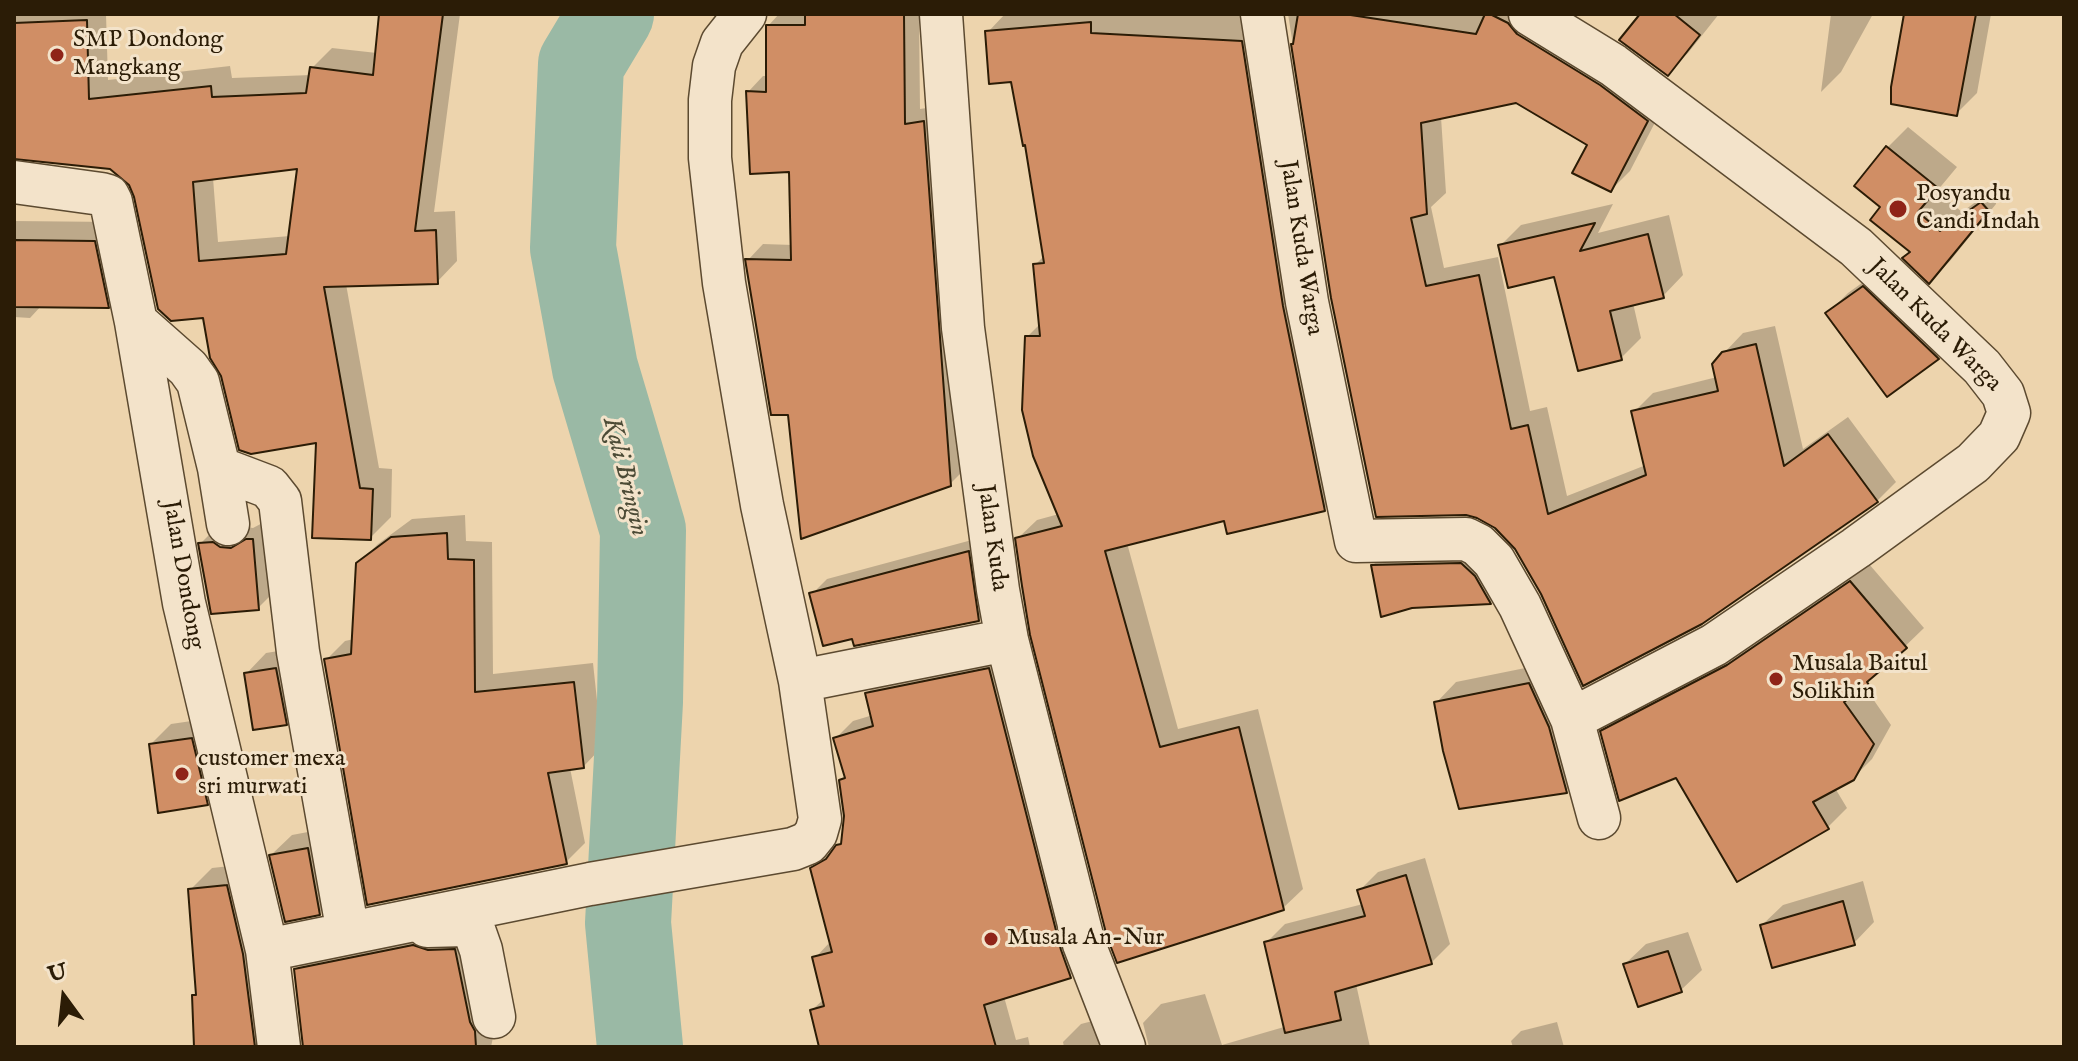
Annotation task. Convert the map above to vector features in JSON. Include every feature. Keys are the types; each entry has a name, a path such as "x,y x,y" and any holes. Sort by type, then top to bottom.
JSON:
{"street":[{"path":"267,950 590,884 793,849 808,843 816,833 820,819 800,681 762,505 729,313 710,158 710,100 714,66 722,43 745,14"},
{"name":"Jalan Kuda","path":"941,14 963,328 998,590 1007,640 1084,944 1124,1047"},
{"name":"Jalan Kuda Warga","path":"1262,14 1307,302 1356,541 1466,539 1478,545 1494,561 1520,606 1572,719 1599,818"},
{"name":"Jalan Kuda Warga","path":"1530,14 1613,65 1856,247 1989,374 2003,394 2009,413 1999,436 1973,463 1856,548 1714,645 1572,719"},
{"name":"Jalan Dondong","path":"14,182 71,188 108,196 136,322 184,603 267,950 279,1047"},
{"path":"136,322 188,368 198,382 219,468 228,524"},
{"path":"219,468 269,487 280,501 298,652 348,933"},
{"path":"800,681 1007,640"},
{"path":"416,919 428,927 466,925 474,930 494,1017"}],"building":[{"path":"379,14 443,14 415,231 436,230 438,284 324,287 360,488 373,489 371,540 312,538 316,443 251,454 239,450 221,376 210,358 203,318 171,321 158,309 129,185 110,169 14,159 14,23 87,20 89,99 211,86 212,97 306,93 310,67 373,75","holes":["297,169 286,254 199,261 193,182"]},
{"path":"805,14 904,14 905,124 924,121 951,486 801,539 788,415 771,415 745,259 791,260 789,172 750,174 746,91 766,92 766,25 805,25"},
{"path":"1298,14 1344,14 1476,34 1485,14 1490,14 1600,85 1648,121 1611,192 1572,173 1587,145 1516,103 1421,123 1427,214 1411,218 1426,286 1479,275 1511,429 1528,425 1548,514 1646,475 1631,411 1718,391 1712,364 1722,352 1756,344 1784,466 1828,434 1878,502 1702,624 1583,686 1541,594 1515,549 1495,528 1466,515 1376,517 1331,298 1291,44"},
{"path":"1640,14 1674,14 1700,35 1668,76 1619,40"},
{"path":"1904,14 1976,14 1957,116 1891,104 1891,87"},
{"path":"1091,22 1091,33 1242,41 1283,306 1325,511 1227,534 1224,521 1105,551 1160,747 1239,727 1284,910 1117,963 1107,937 1030,635 1015,538 1062,526 1033,456 1022,410 1025,336 1040,336 1033,264 1044,263 1025,145 1011,82 989,84 985,31"},
{"path":"1886,146 1938,188 1918,212 1940,231 1981,202 1989,211 1929,284 1902,258 1910,252 1870,220 1880,207 1854,186"},
{"path":"1595,223 1580,251 1648,234 1664,298 1610,311 1622,360 1578,371 1554,277 1508,288 1498,245"},
{"path":"14,240 95,241 109,308 14,307"},
{"path":"1863,286 1939,359 1887,397 1825,313"},
{"path":"447,533 448,559 474,560 475,692 574,682 584,768 548,773 567,864 367,905 324,659 351,654 356,563 391,537"},
{"path":"246,539 253,539 259,610 211,614 198,543 213,542 220,547 231,548"},
{"path":"969,551 979,621 854,646 852,639 823,646 809,593"},
{"path":"1461,563 1475,576 1491,604 1412,608 1381,617 1371,565"},
{"path":"1850,581 1907,648 1867,682 1869,685 1844,702 1874,744 1854,780 1813,802 1829,829 1737,882 1676,778 1619,801 1600,731 1727,665"},
{"path":"276,668 287,725 253,730 244,673"},
{"path":"989,668 1061,950 1071,978 984,1005 996,1047 819,1047 810,1010 824,1006 812,957 832,952 810,868 826,859 836,845 841,844 844,816 839,780 845,778 833,738 873,726 865,693"},
{"path":"1529,683 1549,727 1567,793 1459,809 1434,702"},
{"name":"customer mexa sri murwati","path":"192,738 208,805 158,813 149,744"},
{"path":"308,848 320,915 285,922 269,855"},
{"path":"1406,875 1432,964 1335,992 1341,1020 1285,1033 1264,942 1365,916 1357,890"},
{"path":"227,885 243,954 255,1047 194,1047 192,995 196,995 188,889"},
{"path":"1843,901 1855,945 1772,968 1760,925"},
{"path":"413,945 428,950 455,949 476,1047 303,1047 294,969"},
{"path":"1668,951 1682,992 1638,1007 1623,964"}],"waterway":[{"name":"Kali Bringin","path":"611,14 581,64 573,248 595,368 643,530 640,702 628,923 640,1047"}],"place":[{"name":"SMP Dondong Mangkang","path":"57,55"},
{"name":"Posyandu Candi Indah","path":"1898,209"},
{"name":"Musala Baitul Solikhin","path":"1776,679"},
{"name":"customer mexa sri murwati","path":"182,774"},
{"name":"Musala An-Nur","path":"991,939"}]}
